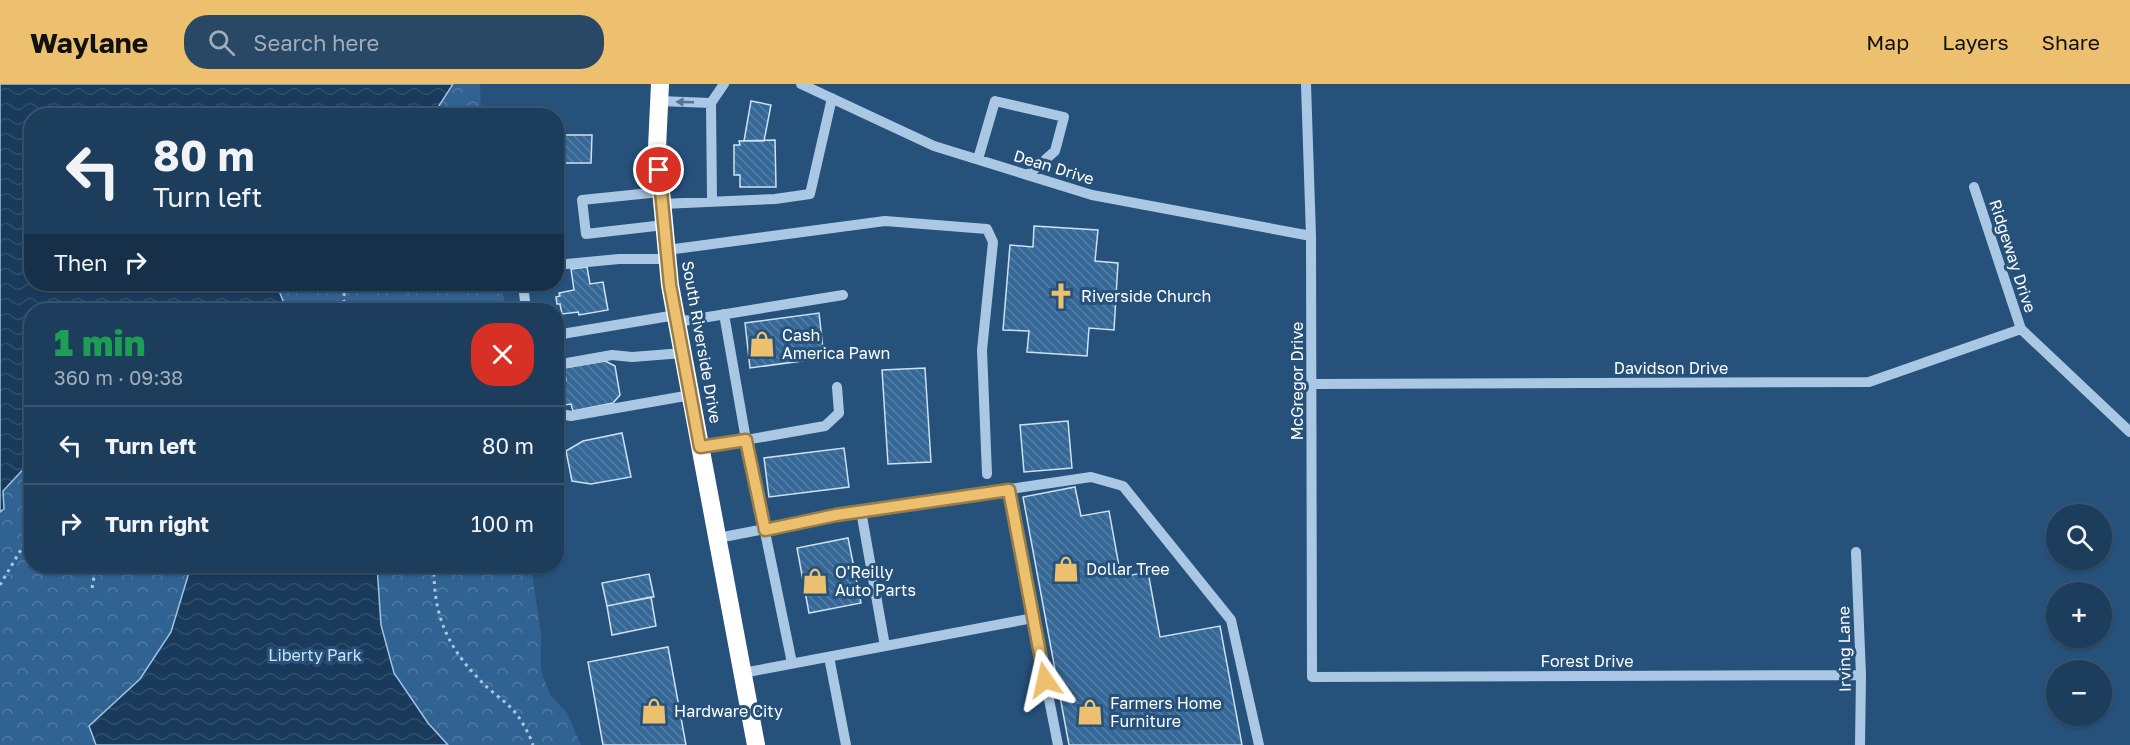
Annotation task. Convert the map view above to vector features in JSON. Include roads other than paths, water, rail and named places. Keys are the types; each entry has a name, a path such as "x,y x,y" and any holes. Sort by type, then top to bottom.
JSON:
{"highway":[{"name":"South Riverside Drive","path":"659,92 657,148 667,255 676,318 756,745"}],"street":[{"path":"712,201 711,103 724,84"},
{"name":"Dean Drive","path":"801,84 822,88 832,98 934,146 1092,195 1311,236"},
{"name":"McGregor Drive","path":"1306,84 1311,236 1312,677"},
{"path":"659,92 711,103"},
{"path":"664,225 586,234 582,200 661,198 712,201 775,199 810,194 832,98"},
{"path":"978,159 995,101 1064,117 1055,151 1028,175"},
{"name":"Ridgeway Drive","path":"1974,187 2021,329 2130,432"},
{"path":"564,264 667,255 885,221 987,229 993,242 982,350 987,474"},
{"path":"564,334 676,318 724,314 843,295"},
{"path":"724,314 746,440 792,663"},
{"name":"Davidson Drive","path":"1312,384 1869,382 2021,329"},
{"path":"564,364 612,355 632,357 683,352"},
{"path":"700,447 825,426 839,413 837,387"},
{"path":"564,415 571,416 691,395"},
{"path":"718,538 861,511 1091,477 1123,486 1231,620 1259,745"},
{"path":"1009,490 1058,745"},
{"path":"861,511 885,646"},
{"name":"Irving Lane","path":"1856,552 1861,675 1860,745"},
{"path":"743,673 1034,618"},
{"path":"828,657 846,745"},
{"name":"Forest Drive","path":"1312,677 1861,675"}],"water":[{"path":"0,84 453,84 438,108 24,108 24,291 279,291 284,303 24,303 24,468 3,491 4,509 0,512"},
{"path":"189,573 377,573 381,625 394,673 428,723 448,745 96,745 89,726 140,679 171,632"}],"place":[{"name":"Riverside Church","path":"1061,296"},
{"name":"Cash America Pawn","path":"762,344"},
{"name":"Dollar Tree","path":"1066,569"},
{"name":"O'Reilly Auto Parts","path":"815,581"},
{"name":"Hardware City","path":"654,711"},
{"name":"Farmers Home Furniture","path":"1090,712"}],"park label":[{"name":"Liberty Park","path":"315,655"}]}
